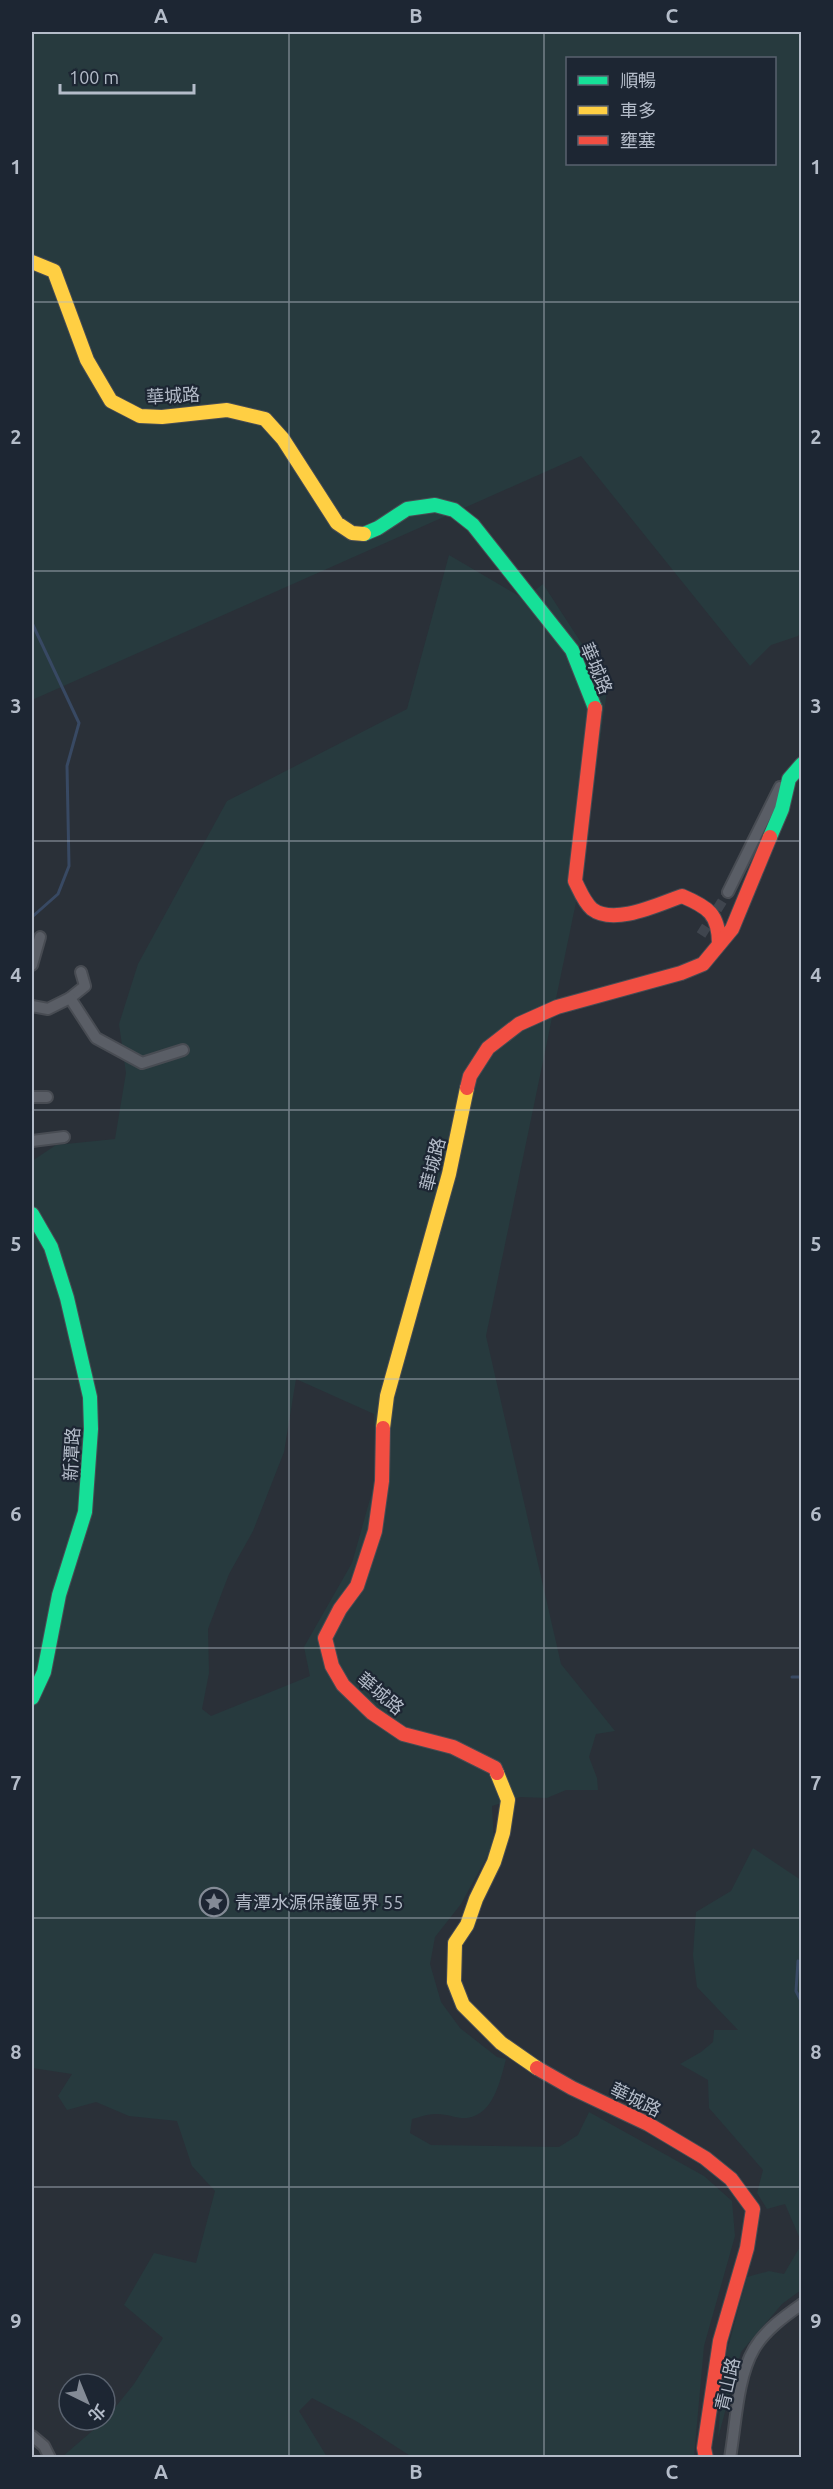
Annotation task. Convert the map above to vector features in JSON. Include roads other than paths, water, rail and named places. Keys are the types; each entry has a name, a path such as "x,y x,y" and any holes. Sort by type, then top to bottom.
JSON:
{"street":[{"name":"華城路","path":"32,262 54,271 87,360 111,401 140,416 162,417 226,410 265,419 283,439 337,523 352,533 363,534 378,528 407,509 435,505 454,510 473,525 572,650 595,709 575,881 582,897 596,911 629,914 682,896 704,905 714,914 720,927 719,944 703,964 681,973 557,1007 519,1024 488,1048 470,1076 449,1174 387,1396 383,1431 382,1481 375,1531 357,1586 340,1609 325,1638 332,1666 343,1685 372,1713 403,1734 453,1747 495,1768 508,1800 503,1833 494,1862 466,1926 455,1943 454,1982 463,2006 501,2043 535,2067 572,2088 648,2124 705,2158 731,2179 753,2209 747,2248 720,2341 704,2448 706,2457"},
{"path":"728,892 785,783 801,764"},
{"path":"719,944 732,929 782,809 785,783"},
{"path":"32,965 40,937"},
{"path":"32,1006 48,1009 70,998 85,986 81,972"},
{"path":"70,998 96,1038 142,1063 183,1050"},
{"path":"32,1097 47,1097"},
{"path":"32,1141 64,1137"},
{"name":"新潭路","path":"32,1214 51,1247 67,1298 90,1397 91,1429 85,1512 59,1595 44,1672 32,1698"},
{"name":"青山路","path":"729,2457 744,2373 755,2348 781,2319 801,2304"},
{"path":"32,2436 44,2445 50,2457"}],"waterway":[{"path":"32,623 79,723 67,766 69,866 58,894 32,917"},
{"path":"792,1677 802,1677"},
{"path":"798,1961 796,1991 802,2003"}],"tunnel":[{"path":"701,935 728,892"}],"place":[{"name":"青潭水源保護區界 55","path":"214,1902"}]}
